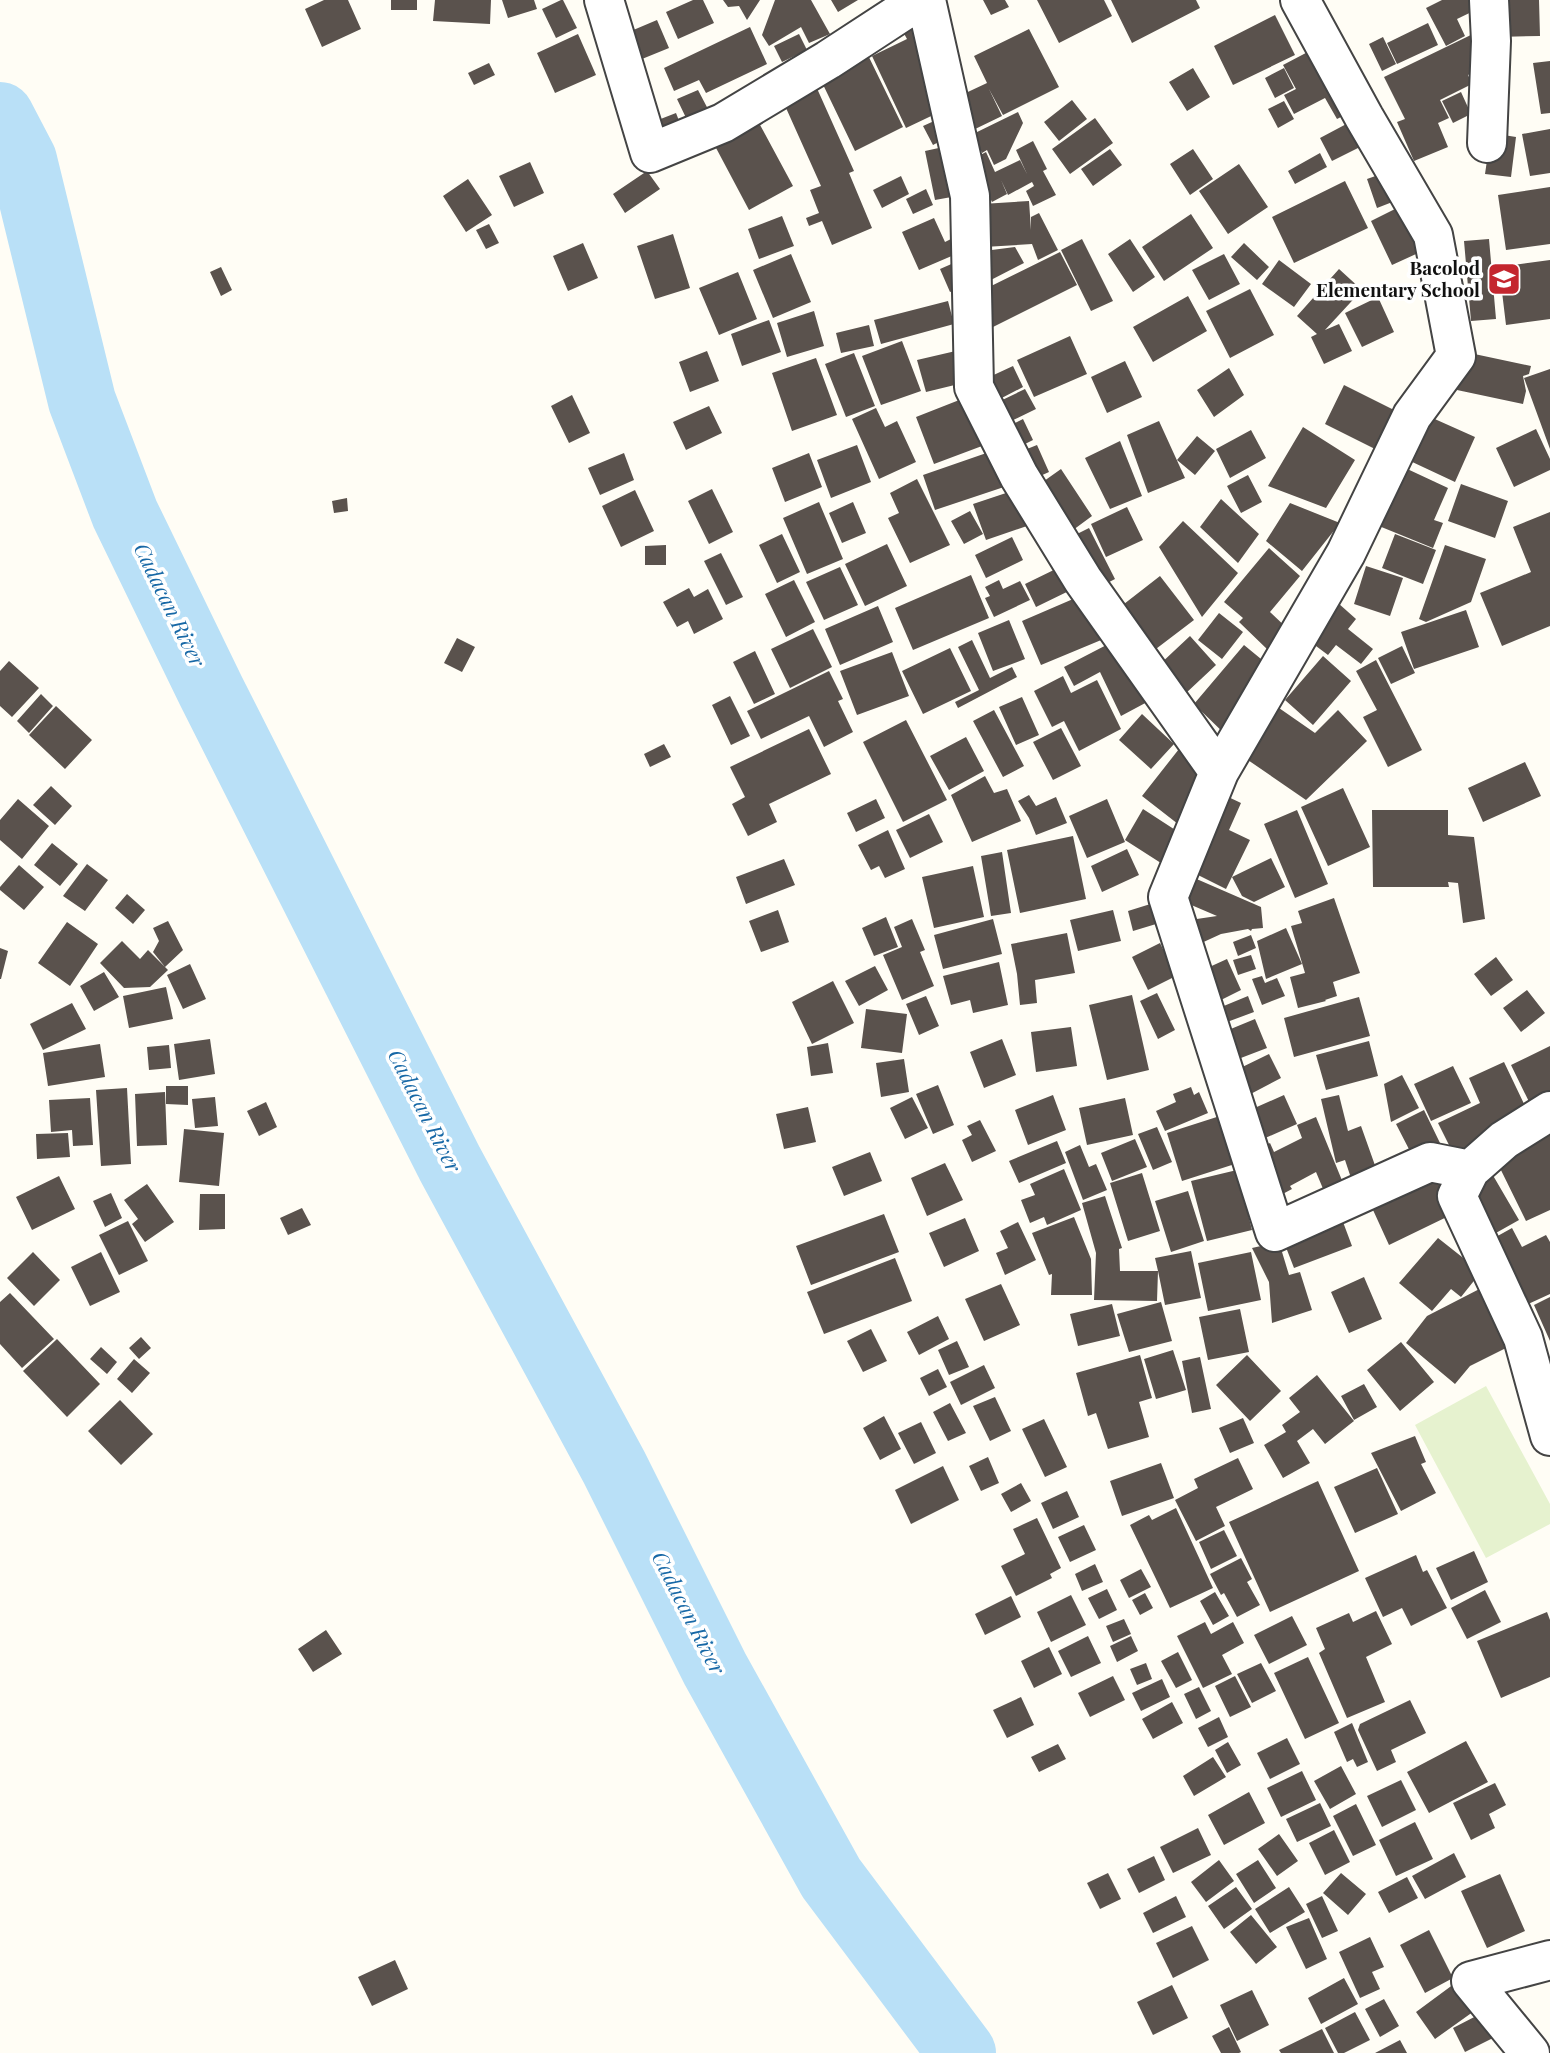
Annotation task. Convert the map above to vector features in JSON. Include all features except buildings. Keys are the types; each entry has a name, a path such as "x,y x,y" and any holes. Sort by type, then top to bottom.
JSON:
{"street":[{"path":"604,0 650,153 723,123 828,60 920,0"},
{"path":"926,0 970,196 974,387 1019,476 1083,580 1219,772"},
{"path":"1300,0 1433,235 1456,356 1412,416 1346,553 1219,772 1168,897 1275,1232 1430,1162 1470,1170"},
{"path":"1487,143 1491,41 1489,0"},
{"path":"1550,1111 1504,1140 1470,1170 1457,1196 1523,1338 1550,1436"},
{"path":"1530,2053 1471,1981 1550,1960"}],"green space":[{"path":"1486,1386 1550,1504 1550,1524 1486,1558 1415,1425"}],"waterway":[{"name":"Cadacan River","path":"0,116 23,160 82,401 125,514 211,691 450,1164 614,1467 715,1669 831,1878 962,2053"}],"place":[{"name":"Bacolod Elementary School","path":"1504,279"}]}
